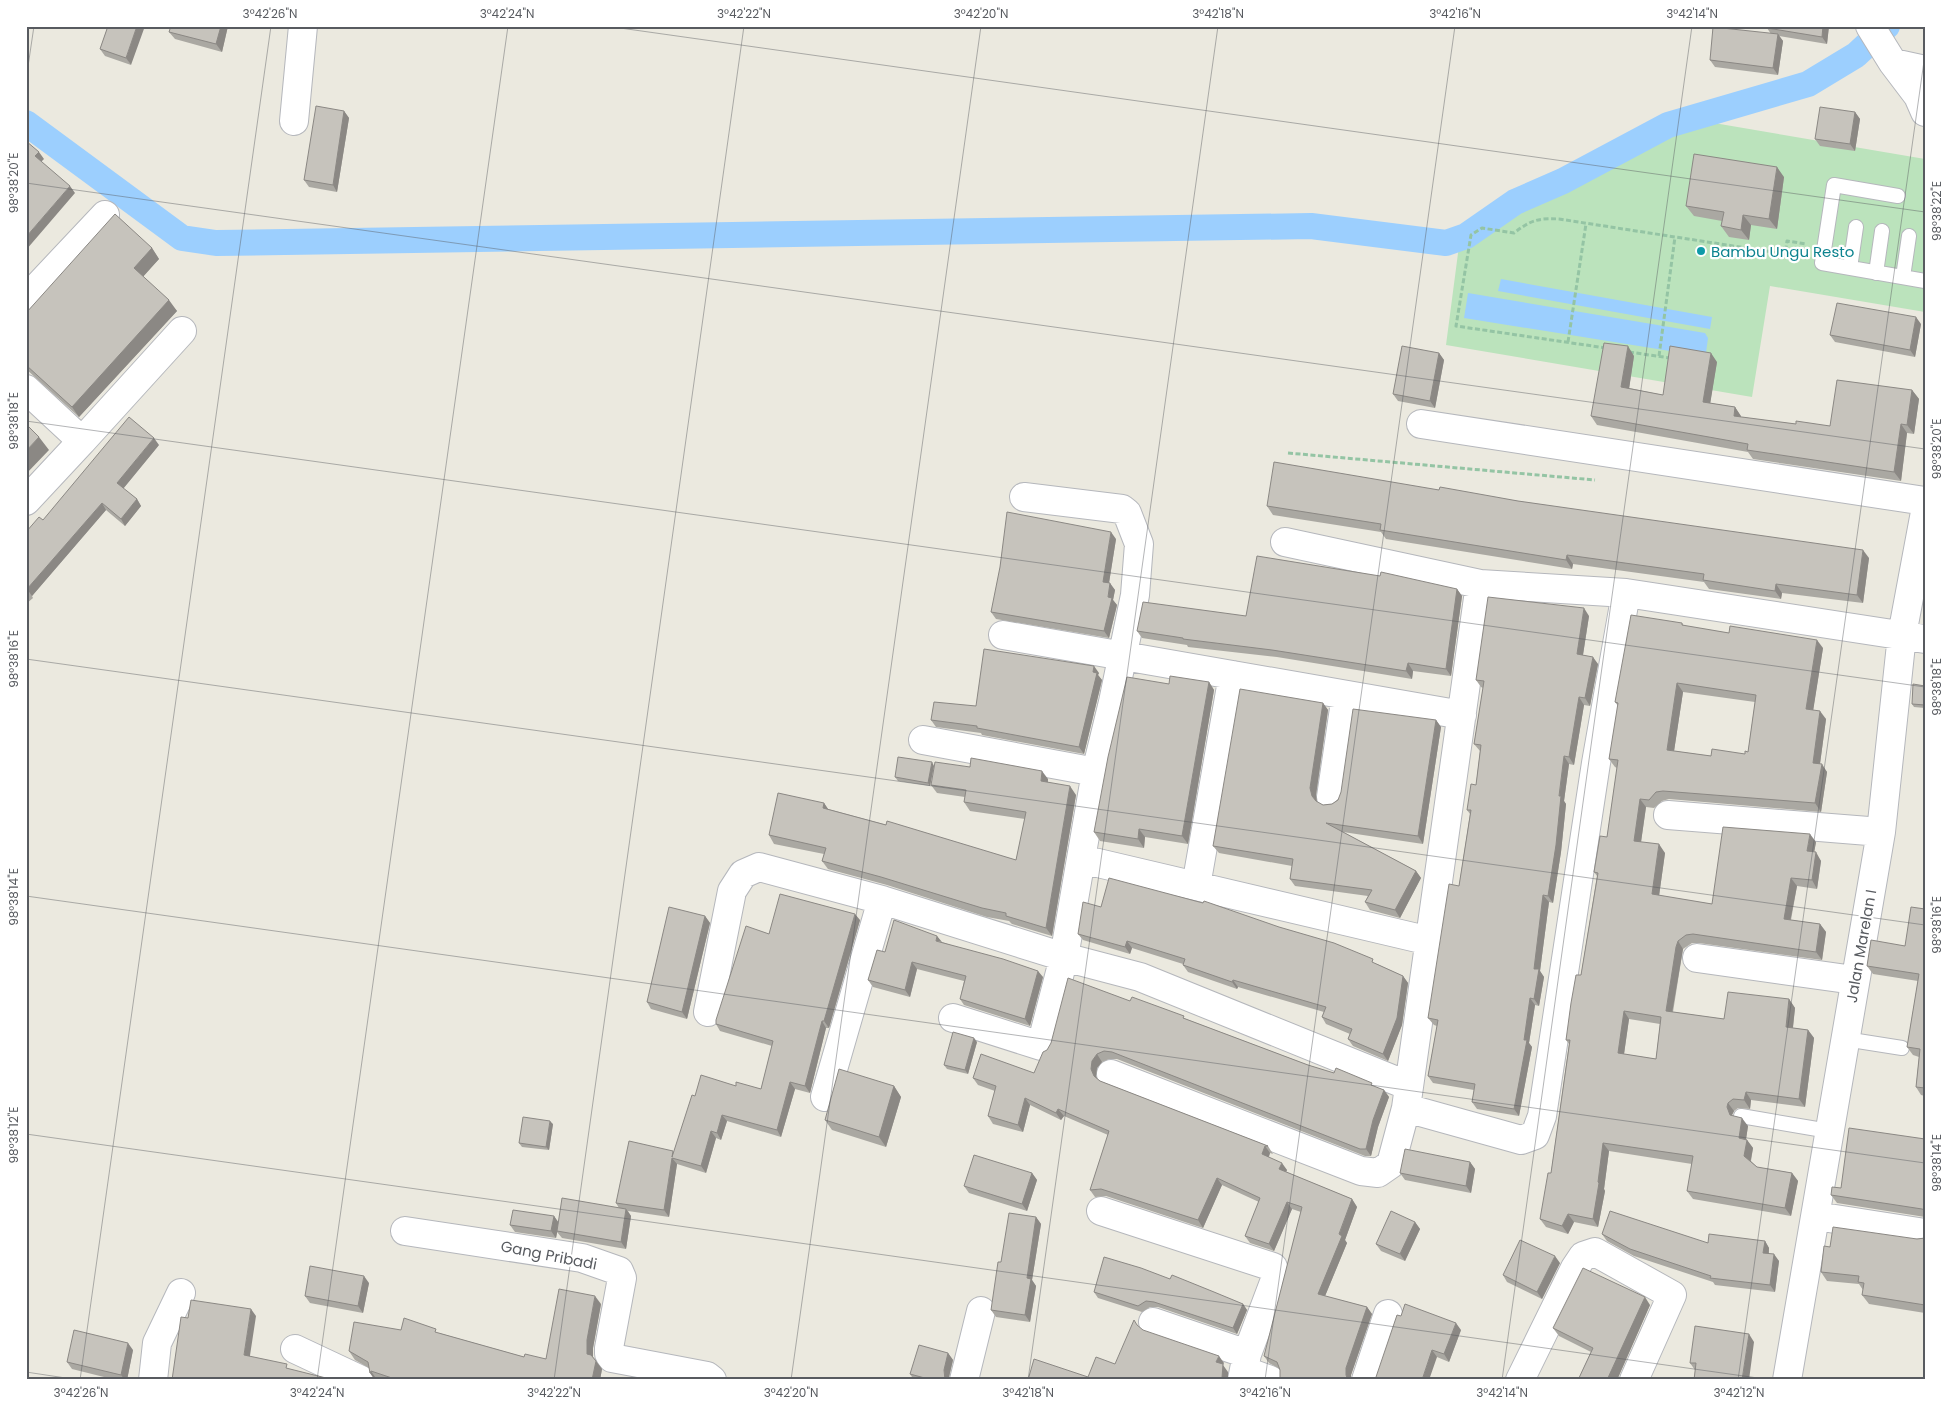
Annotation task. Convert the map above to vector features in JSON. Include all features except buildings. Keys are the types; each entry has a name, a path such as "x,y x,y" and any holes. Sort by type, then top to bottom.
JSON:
{"street":[{"path":"294,121 303,26"},
{"path":"1881,45 1925,70"},
{"path":"1881,45 1918,96 1925,112"},
{"path":"26,299 105,215"},
{"path":"26,501 182,331"},
{"path":"26,389 82,441"},
{"path":"1421,424 1925,501"},
{"path":"953,1018 1041,1046 1064,957 1096,772 1113,702 1135,595 1139,544 1127,513 1122,509 1024,497"},
{"name":"Jalan Marelan I","path":"1787,1380 1816,1216 1828,1131 1914,637 1925,512"},
{"path":"1285,542 1480,584 1626,593 1914,637"},
{"path":"1111,1074 1361,1171 1378,1173 1391,1164 1408,1097 1480,584"},
{"path":"708,1012 732,891 742,874 759,867 882,900 1064,957 1140,977 1408,1097 1521,1140 1535,1135 1542,1116 1596,763 1626,593"},
{"path":"1003,635 1462,715"},
{"path":"1196,886 1233,675"},
{"path":"1330,797 1346,695"},
{"path":"923,740 1096,772"},
{"path":"1668,816 1881,832"},
{"path":"1080,859 1430,941"},
{"path":"825,1097 882,900"},
{"path":"1697,958 1854,980"},
{"path":"1101,1211 1272,1268 1276,1277 1245,1368"},
{"path":"1816,1216 1925,1233"},
{"name":"Gang Pribadi","path":"405,1231 582,1258 619,1271 622,1278 608,1348 612,1358 707,1376 712,1380"},
{"path":"1520,1380 1575,1268 1583,1256 1595,1252 1672,1295 1634,1380"},
{"path":"153,1380 157,1343 181,1293"},
{"path":"964,1380 981,1311"},
{"path":"1366,1380 1388,1314"},
{"path":"1153,1322 1270,1380"},
{"path":"295,1349 361,1380"}],"lane":[{"path":"1898,196 1834,185 1822,263 1925,281"},
{"path":"1850,268 1856,227"},
{"path":"1876,273 1882,231"},
{"path":"1903,277 1910,236"},
{"path":"1845,1039 1902,1048"},
{"path":"1741,1116 1828,1131"}],"path":[{"path":"1613,349 1456,326 1471,235 1482,228 1514,233 1528,222 1541,218 1559,219 1785,254 1787,241 1824,246"},
{"path":"1568,342 1586,224"},
{"path":"1659,356 1675,237"},
{"path":"1622,350 1676,358"}],"green space":[{"path":"1714,123 1925,159 1925,312 1770,286 1752,397 1446,345 1460,238 1517,201 1563,181 1668,125"}],"water":[{"path":"1501,279 1712,317 1710,329 1498,291"},
{"path":"1468,293 1705,333 1708,338 1706,353 1701,356 1464,318"}],"waterway":[{"path":"26,123 182,238 216,243 1311,226 1446,243 1466,236 1515,202 1563,181 1668,125 1808,84 1856,55 1887,26"}],"place":[{"name":"Bambu Ungu Resto","path":"1701,251"}]}
